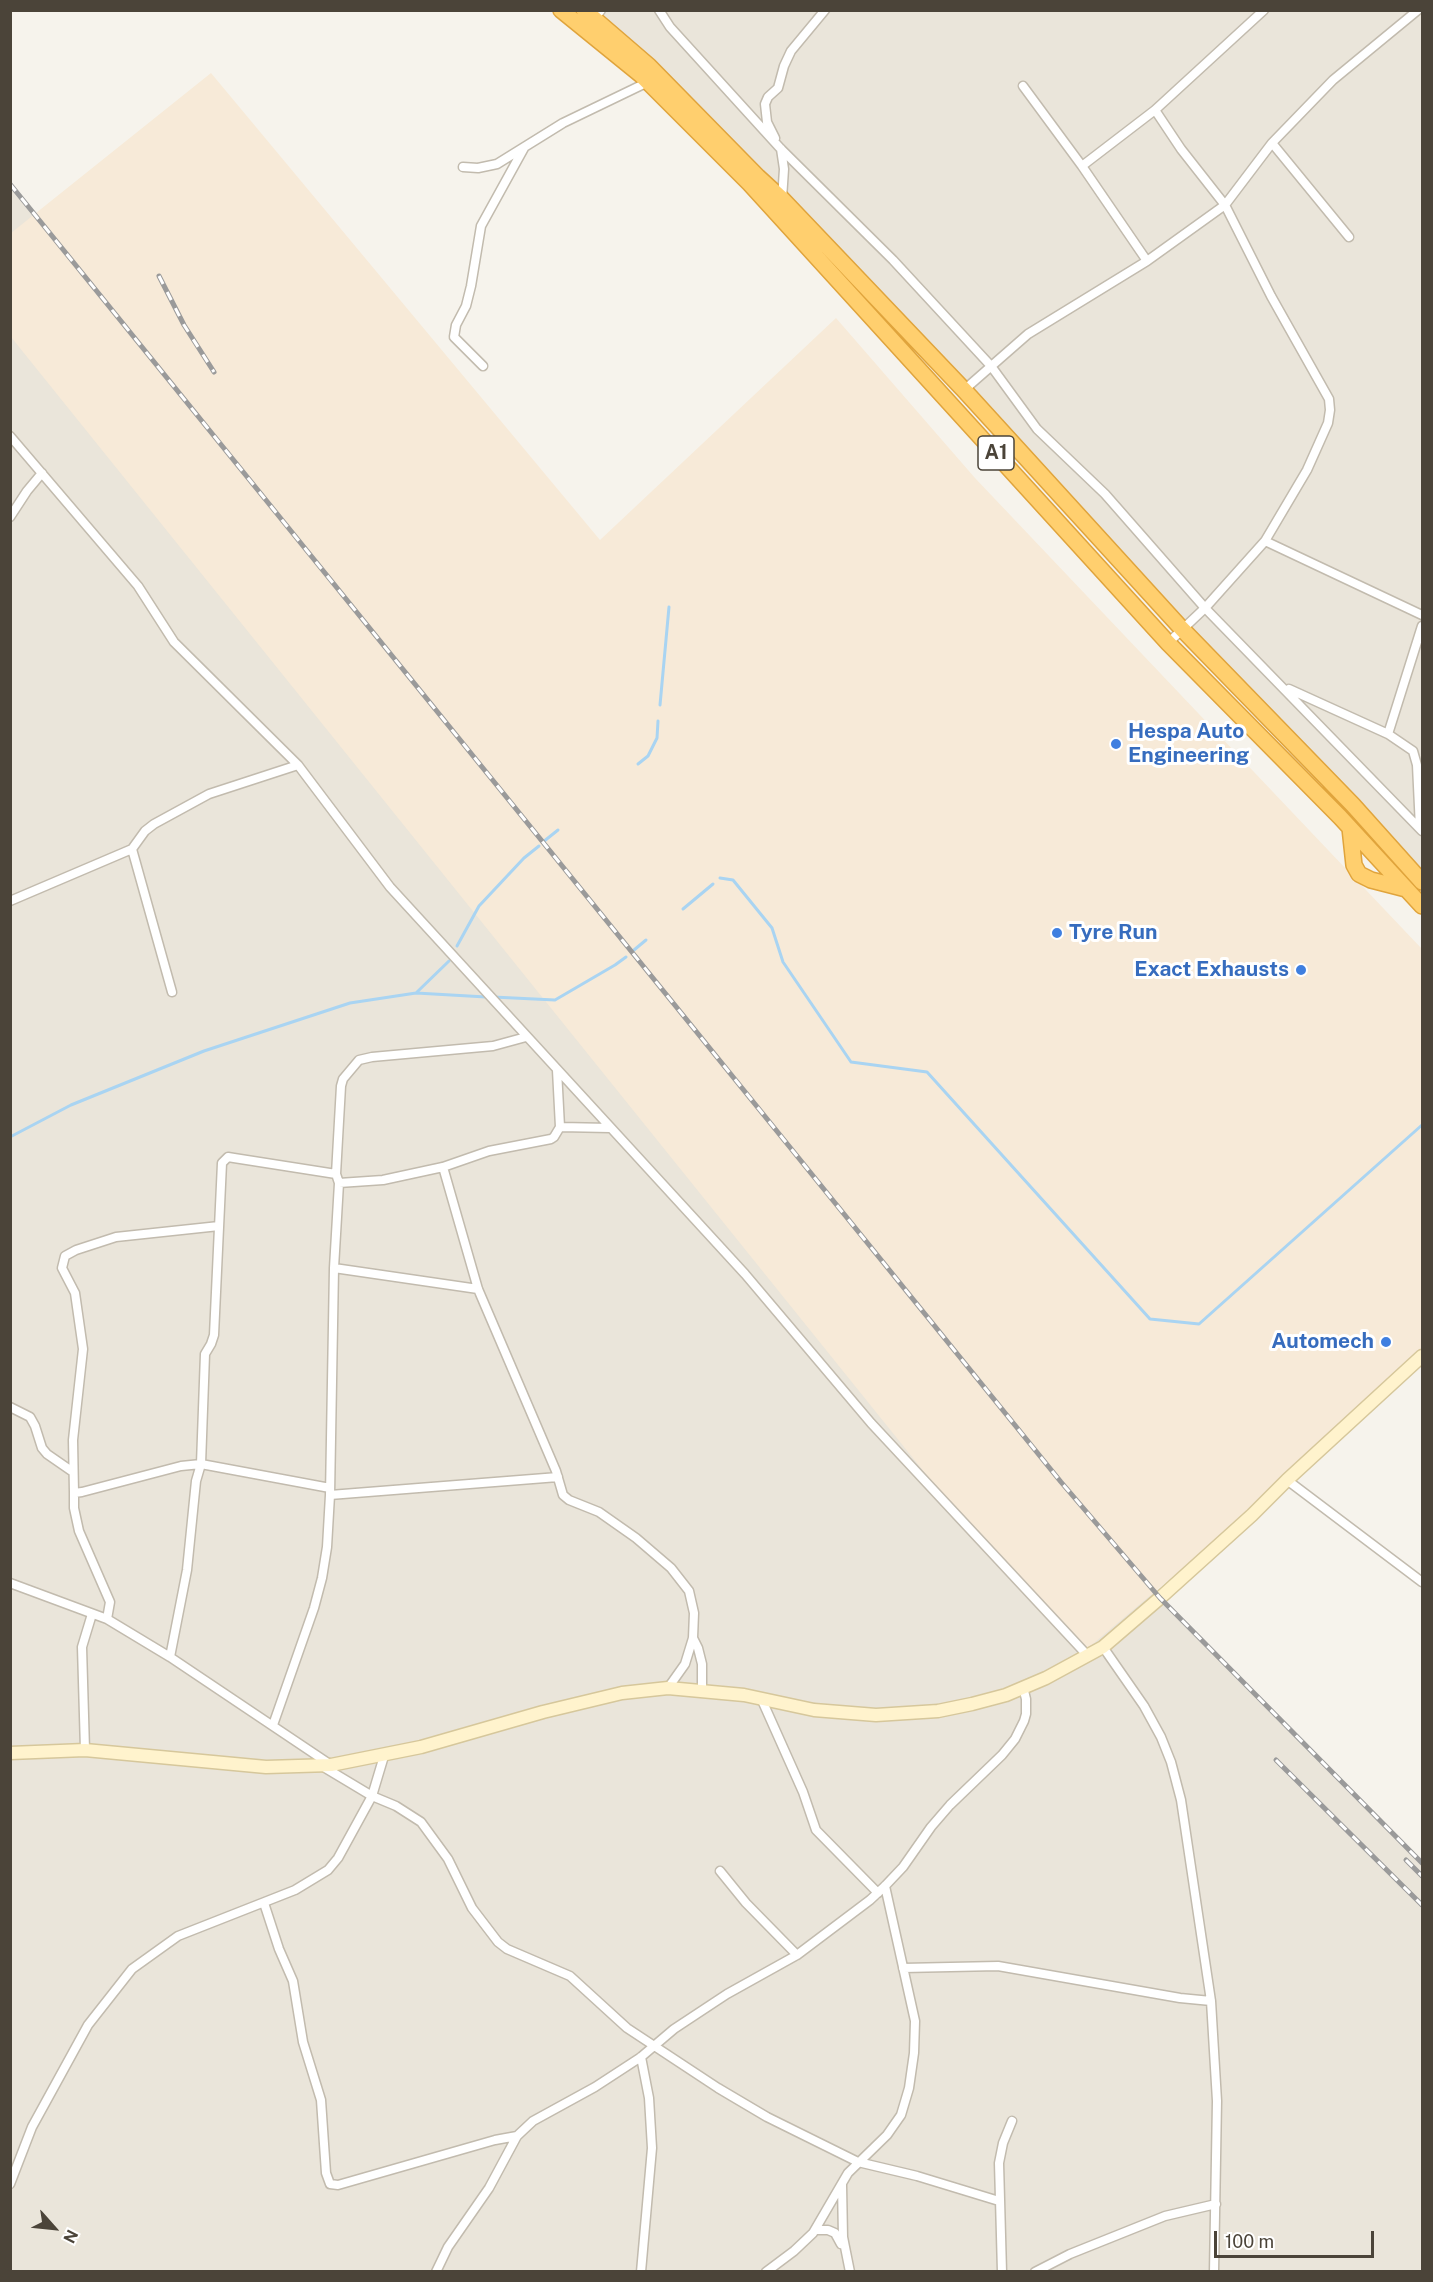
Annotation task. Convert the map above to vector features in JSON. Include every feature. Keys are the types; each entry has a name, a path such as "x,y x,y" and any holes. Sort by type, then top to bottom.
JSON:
{"highway":[{"name":"A1","path":"561,10 592,17 649,66 782,199 964,390 1182,629 1353,805 1422,882"},
{"name":"A1","path":"592,17 648,82 750,184 1168,644 1350,828 1422,906"},
{"path":"1350,828 1354,865 1359,874 1371,880 1406,889"}],"street":[{"path":"659,10 670,27 780,148 893,260 992,366 1037,429 1105,494 1205,608 1421,829"},
{"path":"782,199 784,169 780,148 767,122 765,104 768,97 778,88 791,51 825,10"},
{"path":"1082,165 1155,110 1264,10"},
{"path":"964,390 1028,334 1147,261 1225,205 1272,143 1333,80 1418,10"},
{"path":"463,167 478,168 497,164 563,123 648,82"},
{"path":"1023,86 1082,165 1147,261"},
{"path":"1155,110 1181,149 1225,205 1271,296 1329,399 1330,411 1328,423 1307,470 1264,541 1205,608 1168,644"},
{"path":"1272,143 1349,237"},
{"path":"483,366 454,337 456,325 466,306 481,226 524,148"},
{"path":"10,436 138,586 174,642 298,765 390,887 745,1275 871,1423 1088,1656"},
{"path":"10,517 42,473"},
{"path":"1264,541 1422,615"},
{"path":"1388,734 1422,626"},
{"path":"1283,686 1388,734 1413,751 1421,829"},
{"path":"10,901 132,849 145,831 154,824 209,794 298,765"},
{"path":"132,849 172,992"},
{"path":"273,1725 314,1608 322,1578 330,1491 340,1086 346,1074 359,1060 493,1046 526,1037"},
{"path":"170,1657 187,1570 196,1481 201,1464 205,1354 214,1335 221,1167 225,1159 228,1157 337,1178 383,1180 443,1167 489,1152 551,1139 560,1127 557,1070"},
{"path":"560,1127 610,1128"},
{"path":"443,1167 478,1289 558,1477 563,1495 569,1500 599,1512 636,1538 671,1568 689,1591 694,1613 693,1638 685,1664 668,1688"},
{"path":"107,1619 110,1602 79,1531 74,1508 73,1440 83,1349 75,1293 62,1268 65,1256 116,1237 219,1226"},
{"path":"334,1268 478,1289"},
{"path":"10,1753 85,1750 266,1767 326,1765 384,1756 622,1693 668,1688 761,1698 834,1712 897,1715 938,1711 1006,1695 1103,1647 1252,1515 1422,1356"},
{"path":"10,1407 30,1417 42,1448 73,1472"},
{"path":"74,1492 82,1492 181,1466 201,1464 330,1491 558,1477"},
{"path":"1287,1480 1422,1582"},
{"path":"10,1583 107,1619 170,1657 273,1725 372,1796 409,1813 432,1834 448,1859 472,1908 498,1942 507,1949 570,1976 627,2028 654,2047 767,2117 858,2162 917,2176 999,2201"},
{"path":"85,1750 82,1647 92,1614"},
{"path":"693,1638 702,1664 702,1691"},
{"path":"1103,1647 1144,1706 1161,1737 1171,1762 1181,1800 1211,2001 1217,2101 1214,2271"},
{"path":"436,2271 448,2247 489,2188 517,2136 540,2116 595,2088 641,2057 674,2029 727,1994 797,1955 878,1893 903,1867 931,1827 950,1805 1002,1755 1015,1739 1026,1714 1023,1687"},
{"path":"761,1698 803,1792 816,1830 878,1893"},
{"path":"10,2184 32,2127 88,2025 132,1969 178,1936 295,1890 328,1870 338,1858 372,1796 384,1756"},
{"path":"720,1871 746,1903 797,1955"},
{"path":"766,2271 794,2251 815,2230 842,2181 896,2124 901,2115 909,2088 914,2053 915,2021 885,1886"},
{"path":"264,1903 279,1949 293,1981 303,2042 321,2100 326,2173 330,2184 338,2185 495,2140 517,2136"},
{"path":"903,1968 998,1966 1180,1998 1211,2001"},
{"path":"641,2057 649,2098 652,2148 641,2271"},
{"path":"1002,2271 999,2163 1012,2121"},
{"path":"842,2181 845,2252 850,2271"},
{"path":"1035,2271 1070,2254 1166,2216 1216,2204"},
{"path":"815,2230 828,2230 835,2233 845,2252"}],"shaded area":[{"path":"584,11 1422,11 1422,882 1004,436"},
{"path":"211,73 600,540 836,318 975,478 1422,949 1422,1349 1203,1551 1088,1648 929,1478 11,337 11,233"},
{"path":"10,184 1061,1482 1160,1598 1422,1863 1422,2271 11,2271"}],"waterway":[{"path":"660,705 669,607"},
{"path":"638,764 648,756 657,738 658,721"},
{"path":"543,842 558,830"},
{"path":"457,946 479,906 524,858 539,846"},
{"path":"720,878 733,880 772,928 783,962 851,1062 927,1072 1150,1319 1199,1324 1422,1125"},
{"path":"683,909 713,884"},
{"path":"634,950 646,940"},
{"path":"493,997 555,1000 626,957"},
{"path":"416,993 449,961"},
{"path":"10,1137 71,1105 204,1051 350,1003 416,993 486,997"}],"railway":[{"path":"10,184 1061,1482 1160,1598 1422,1863"},
{"path":"159,276 184,325 214,372"},
{"path":"1276,1760 1422,1905"},
{"path":"1406,1860 1422,1876"}],"place":[{"name":"Hespa Auto Engineering","path":"1116,744"},
{"name":"Tyre Run","path":"1057,933"},
{"name":"Exact Exhausts","path":"1301,970"},
{"name":"Automech","path":"1386,1342"}]}
